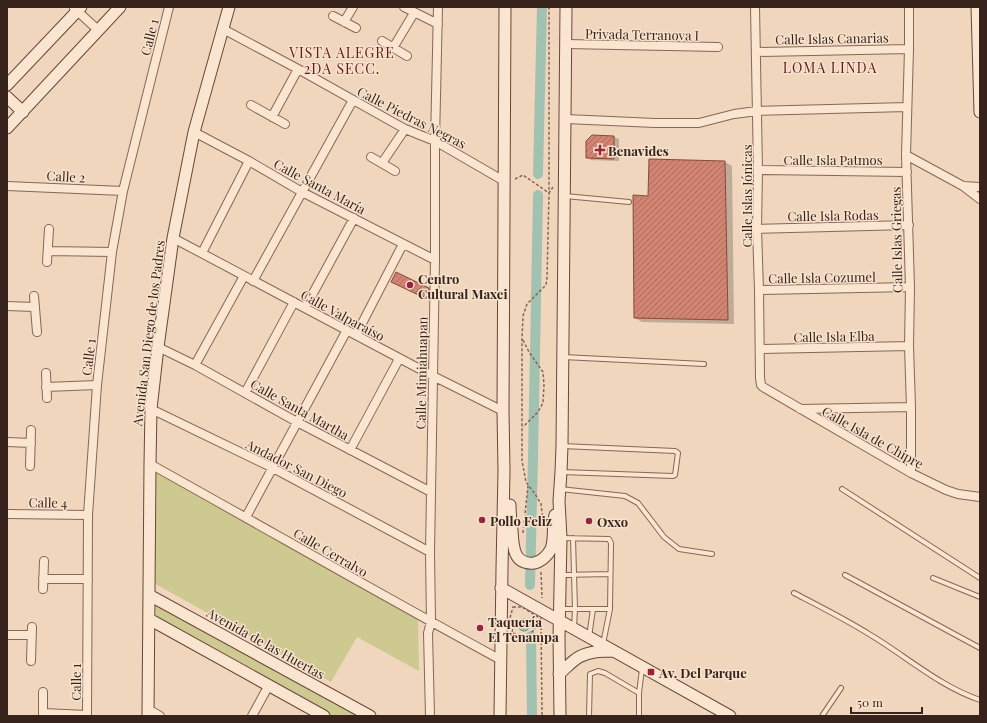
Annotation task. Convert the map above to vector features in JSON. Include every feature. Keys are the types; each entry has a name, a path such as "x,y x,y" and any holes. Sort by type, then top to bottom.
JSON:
{"main road":[{"path":"7,128 120,7"},
{"name":"Avenida San Diego de los Padres","path":"148,713 151,409 158,347 173,238 194,132 229,7"},
{"path":"500,716 504,471 505,7"},
{"path":"560,716 559,674 561,538 559,501 562,446 566,7"},
{"path":"977,7 980,112"},
{"path":"7,85 77,8"},
{"path":"7,97 23,112"},
{"path":"504,471 508,485 514,553 518,558 534,562 546,557 552,544 553,522 559,501"},
{"path":"501,588 541,610 560,614 574,629 730,716"},
{"name":"Avenida de las Huertas","path":"149,594 370,716"},
{"path":"148,619 324,716"},
{"path":"559,674 582,656 594,652 614,651"}],"street":[{"name":"Calle 1","path":"87,716 88,515 97,385 112,252 123,191 168,7"},
{"path":"344,22 353,7"},
{"path":"404,7 438,24"},
{"name":"Calle Mimiahuapan","path":"430,716 428,634 431,622 430,552 438,7"},
{"name":"Calle Islas Jónicas","path":"754,7 761,385"},
{"name":"Calle Islas Griegas","path":"909,7 906,155 910,287 909,346 911,473"},
{"path":"77,8 98,30"},
{"path":"393,48 414,13"},
{"path":"333,16 356,28"},
{"name":"Calle Piedras Negras","path":"223,29 298,69 405,130 435,141 504,183"},
{"path":"382,41 407,56"},
{"name":"Privada Terranova I","path":"566,44 718,47"},
{"name":"Calle Islas Canarias","path":"756,52 909,49"},
{"path":"272,117 298,69"},
{"path":"254,281 353,100"},
{"path":"251,105 285,124"},
{"path":"566,120 698,123 757,110 907,107"},
{"path":"382,163 405,130"},
{"name":"Calle Santa María","path":"194,132 249,161 302,192 435,260"},
{"path":"906,155 963,186 980,200"},
{"path":"371,157 395,171"},
{"path":"202,253 249,161"},
{"name":"Calle Isla Patmos","path":"758,170 907,172"},
{"name":"Calle 2","path":"7,186 123,191"},
{"path":"963,186 980,187"},
{"path":"305,308 354,218"},
{"name":"Calle Isla Rodas","path":"757,229 909,225"},
{"path":"47,262 49,229"},
{"name":"Calle Valparaíso","path":"173,238 400,359 503,411"},
{"path":"356,335 403,244"},
{"path":"48,251 112,252"},
{"path":"195,365 244,276"},
{"name":"Calle Isla Cozumel","path":"759,290 910,287"},
{"path":"34,296 36,332"},
{"path":"246,393 294,302"},
{"path":"7,306 35,307"},
{"path":"246,517 346,330"},
{"name":"Calle Isla Elba","path":"760,349 909,346"},
{"name":"Calle Santa Martha","path":"158,347 195,365 297,422 431,492"},
{"path":"350,450 400,359"},
{"path":"46,373 47,398"},
{"path":"46,387 97,385"},
{"name":"Calle Isla de Chipre","path":"761,385 911,473 946,490 958,494 980,497"},
{"path":"800,409 911,407"},
{"name":"Andador San Diego","path":"151,409 273,468 430,552"},
{"path":"30,466 31,430"},
{"path":"7,442 31,443"},
{"name":"Calle Cerralvo","path":"150,464 501,660"},
{"name":"Calle 4","path":"7,514 88,515"},
{"path":"43,589 44,561"},
{"path":"43,579 88,579"},
{"path":"31,661 32,627"},
{"path":"7,635 31,635"},
{"path":"252,716 269,685"},
{"path":"43,692 44,715 87,716"},
{"path":"148,713 160,716"}],"lane":[{"path":"565,196 629,202"},
{"path":"563,357 704,364"},
{"path":"561,472 673,476 675,475 678,453 675,451 562,446"},
{"path":"560,489 625,496 638,503 664,537 679,549 712,554"},
{"path":"842,489 980,578"},
{"path":"561,538 609,539 611,542 610,609 603,645"},
{"path":"573,538 575,609 574,629"},
{"path":"560,575 610,574"},
{"path":"845,575 980,648"},
{"path":"933,578 980,597"},
{"path":"794,593 870,634 945,684 980,700"},
{"path":"560,614 575,609 610,609"},
{"path":"589,637 593,609"},
{"path":"639,716 639,693 642,667"},
{"path":"590,716 590,674 598,671 605,673 639,693"},
{"path":"822,716 841,688"}],"path":[{"path":"544,527 541,504 526,482 522,461 522,339 523,316 527,304 541,291 546,284 547,278 549,193 549,7"},
{"path":"504,183 522,176 549,193"},
{"path":"549,193 553,188"},
{"path":"522,339 543,372 544,385 543,403 538,412 523,427"},
{"path":"523,536 529,487"},
{"path":"534,562 542,593 542,716"},
{"path":"513,624 512,633 527,636 534,630"}],"shaded area":[{"path":"153,470 418,618 419,671 357,637 331,682 152,582"},
{"path":"155,602 360,716 332,716 156,620"}],"water":[{"path":"522,619 526,619 530,625 526,631 522,631 518,627 518,623"}],"building":[{"name":"Benavides","path":"592,135 614,136 614,159 586,158 586,141"},
{"path":"649,159 725,161 728,320 634,318 633,195 648,196"},
{"name":"Centro Cultural Maxei","path":"396,272 429,288 429,300 391,282"}],"waterway":[{"path":"538,174 542,7"},
{"path":"530,585 538,195"},
{"path":"531,636 532,716"}],"place":[{"name":"Benavides","path":"600,150"},
{"name":"Centro Cultural Maxei","path":"410,285"},
{"name":"Pollo Feliz","path":"482,520"},
{"name":"Oxxo","path":"589,521"},
{"name":"Taquería El Tenampa","path":"480,628"},
{"name":"Av. Del Parque","path":"651,672"}],"district":[{"name":"VISTA ALEGRE 2DA SECC.","path":"342,60"},
{"name":"LOMA LINDA","path":"830,67"}]}
